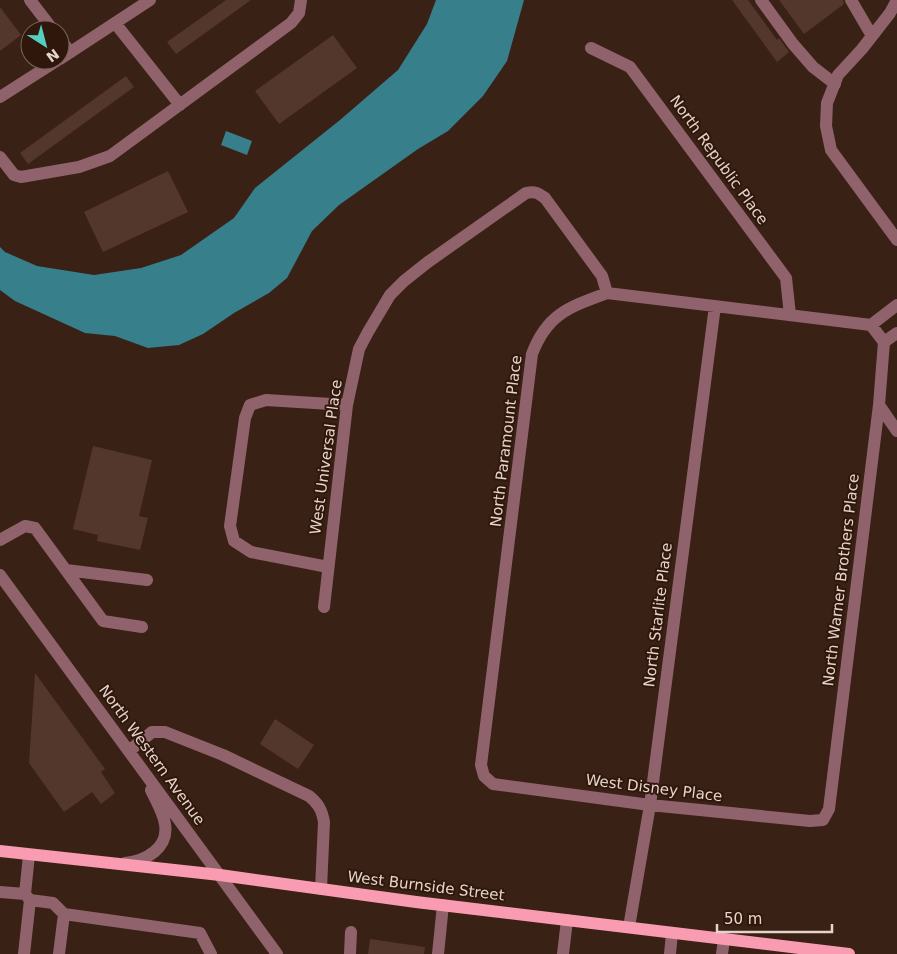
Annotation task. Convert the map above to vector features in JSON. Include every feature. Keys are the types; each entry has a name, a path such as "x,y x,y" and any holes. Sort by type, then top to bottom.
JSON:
{"main road":[{"name":"West Burnside Street","path":"0,851 220,875 443,905 724,939 775,950 849,954"}],"street":[{"path":"30,0 45,20"},
{"path":"70,53 150,0"},
{"path":"0,157 14,175 21,177 92,164 110,156 291,23 298,13 301,0"},
{"path":"761,0 798,50 813,67 835,84"},
{"path":"850,0 872,36"},
{"path":"897,0 890,13 872,36 838,75 827,103 826,126 832,150 897,240"},
{"path":"116,24 180,105"},
{"name":"North Republic Place","path":"591,48 630,67 786,278 790,315"},
{"path":"0,97 43,70"},
{"name":"West Universal Place","path":"324,608 347,405 359,350 378,312 390,295 428,262 526,193 538,193 545,198 602,276 607,293"},
{"name":"North Paramount Place","path":"484,776 481,765 532,354 538,339 548,325 560,313 607,293 871,325"},
{"path":"897,305 871,325 884,342 897,333"},
{"name":"North Starlite Place","path":"629,928 650,805 715,306"},
{"name":"North Warner Brothers Place","path":"823,820 829,808 879,405 884,342"},
{"path":"328,567 251,552 234,541 230,526 245,418 250,405 266,400 347,405"},
{"path":"879,405 897,431"},
{"path":"0,540 20,527 31,526 40,534 103,621 142,627"},
{"path":"66,570 147,580"},
{"name":"North Western Avenue","path":"0,575 277,954"},
{"path":"129,751 152,732 165,732 223,755 309,796 319,805 324,822 321,889"},
{"path":"115,864 139,862 154,852 164,840 165,823 141,768"},
{"name":"West Disney Place","path":"484,776 493,784 650,805 810,821 823,820"},
{"path":"24,954 29,855"},
{"path":"0,892 53,902 64,914 200,933 211,954"},
{"path":"438,954 443,905"},
{"path":"59,954 64,914"},
{"path":"563,954 567,920"},
{"path":"350,954 351,932"},
{"path":"670,954 672,933"},
{"path":"722,954 724,939"}],"water":[{"path":"436,0 524,0 507,61 483,96 448,131 418,149 339,205 312,231 287,278 269,293 203,334 179,345 148,348 115,336 85,333 15,301 0,290 0,247 5,252 37,266 94,275 141,268 181,255 234,218 255,188 340,120 398,70 427,24"},
{"path":"226,131 252,141 247,155 221,145"}],"building":[{"path":"226,0 251,0 176,54 167,42"},
{"path":"732,0 748,0 777,40 779,38 789,52 777,62"},
{"path":"779,0 843,0 844,4 804,34"},
{"path":"0,7 20,36 0,51"},
{"path":"333,35 357,68 279,124 255,91"},
{"path":"126,76 134,87 28,164 20,153"},
{"path":"168,171 188,212 103,252 84,212"},
{"path":"93,446 152,460 139,516 148,518 140,550 97,541 98,535 73,529"},
{"path":"35,673 105,769 101,772 115,793 101,804 92,792 64,812 29,763"},
{"path":"275,719 314,745 298,769 260,744"},
{"path":"370,939 425,947 424,954 368,954"}]}
